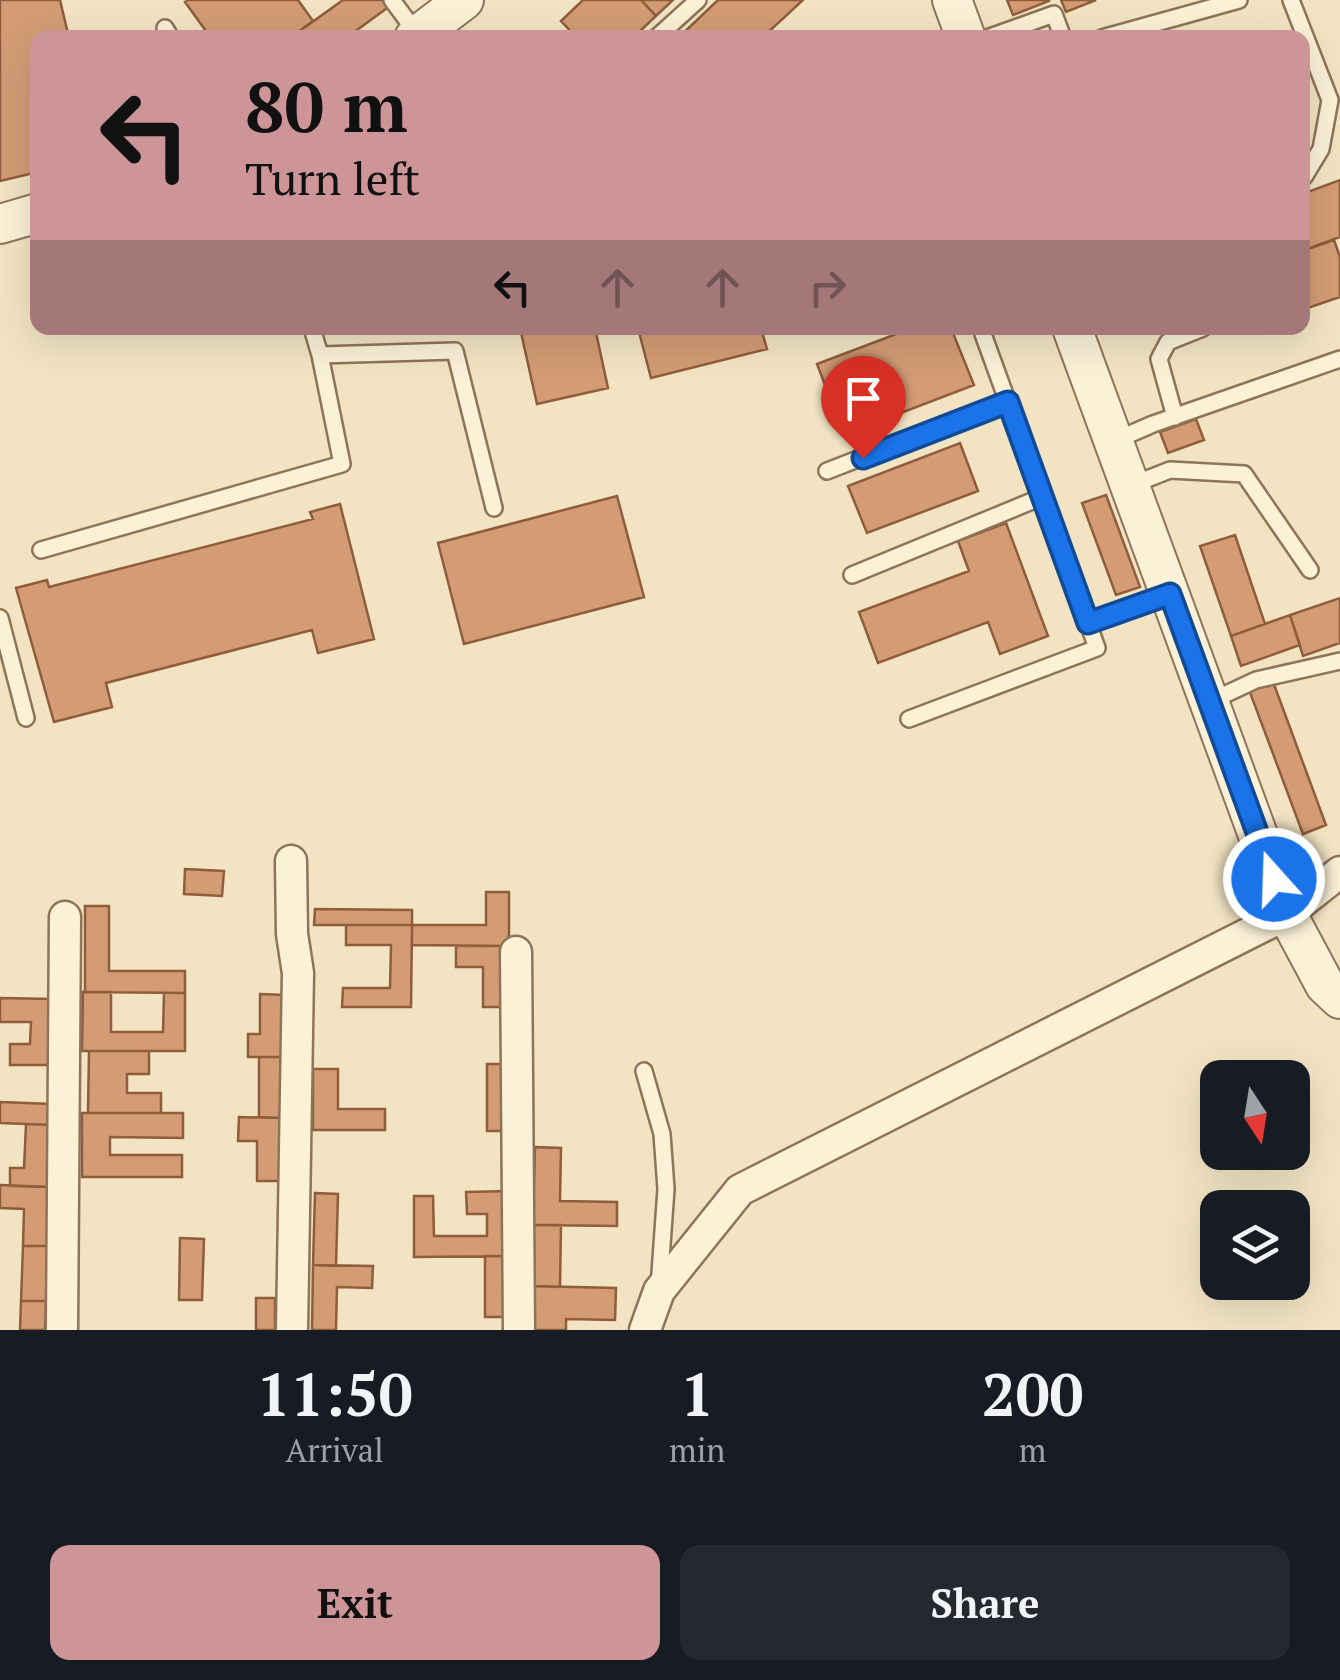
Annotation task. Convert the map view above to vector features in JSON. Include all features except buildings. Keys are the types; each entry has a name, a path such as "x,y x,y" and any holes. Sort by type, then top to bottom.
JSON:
{"street":[{"path":"424,30 464,0"},
{"path":"952,0 963,30"},
{"path":"0,224 30,215"},
{"path":"1075,335 1287,914 1325,985 1340,999"},
{"path":"291,861 292,934 298,973 292,1330"},
{"path":"645,1330 659,1291 740,1190 1287,914 1340,872"},
{"path":"62,1330 65,917"},
{"path":"516,952 519,1330"}],"lane":[{"path":"392,0 412,30"},
{"path":"665,30 698,0"},
{"path":"1131,30 1239,0"},
{"path":"1290,0 1302,30"},
{"path":"1010,30 1054,14 1060,30"},
{"path":"1310,50 1330,100 1321,149 1310,166"},
{"path":"41,550 342,464 314,335"},
{"path":"909,719 1097,648 984,335"},
{"path":"1175,416 1159,359 1168,342 1185,335"},
{"path":"320,355 455,350 494,508"},
{"path":"1114,442 1175,416 1340,359"},
{"path":"827,471 1008,402"},
{"path":"1130,486 1170,470 1244,474 1310,570"},
{"path":"852,575 1042,497"},
{"path":"1088,623 1170,594"},
{"path":"0,618 26,718"},
{"path":"1209,702 1256,680 1340,661"},
{"path":"644,1071 662,1134 666,1189 659,1291"}],"route":[{"path":"863,458 1008,402 1088,623 1170,594 1274,879"}]}
